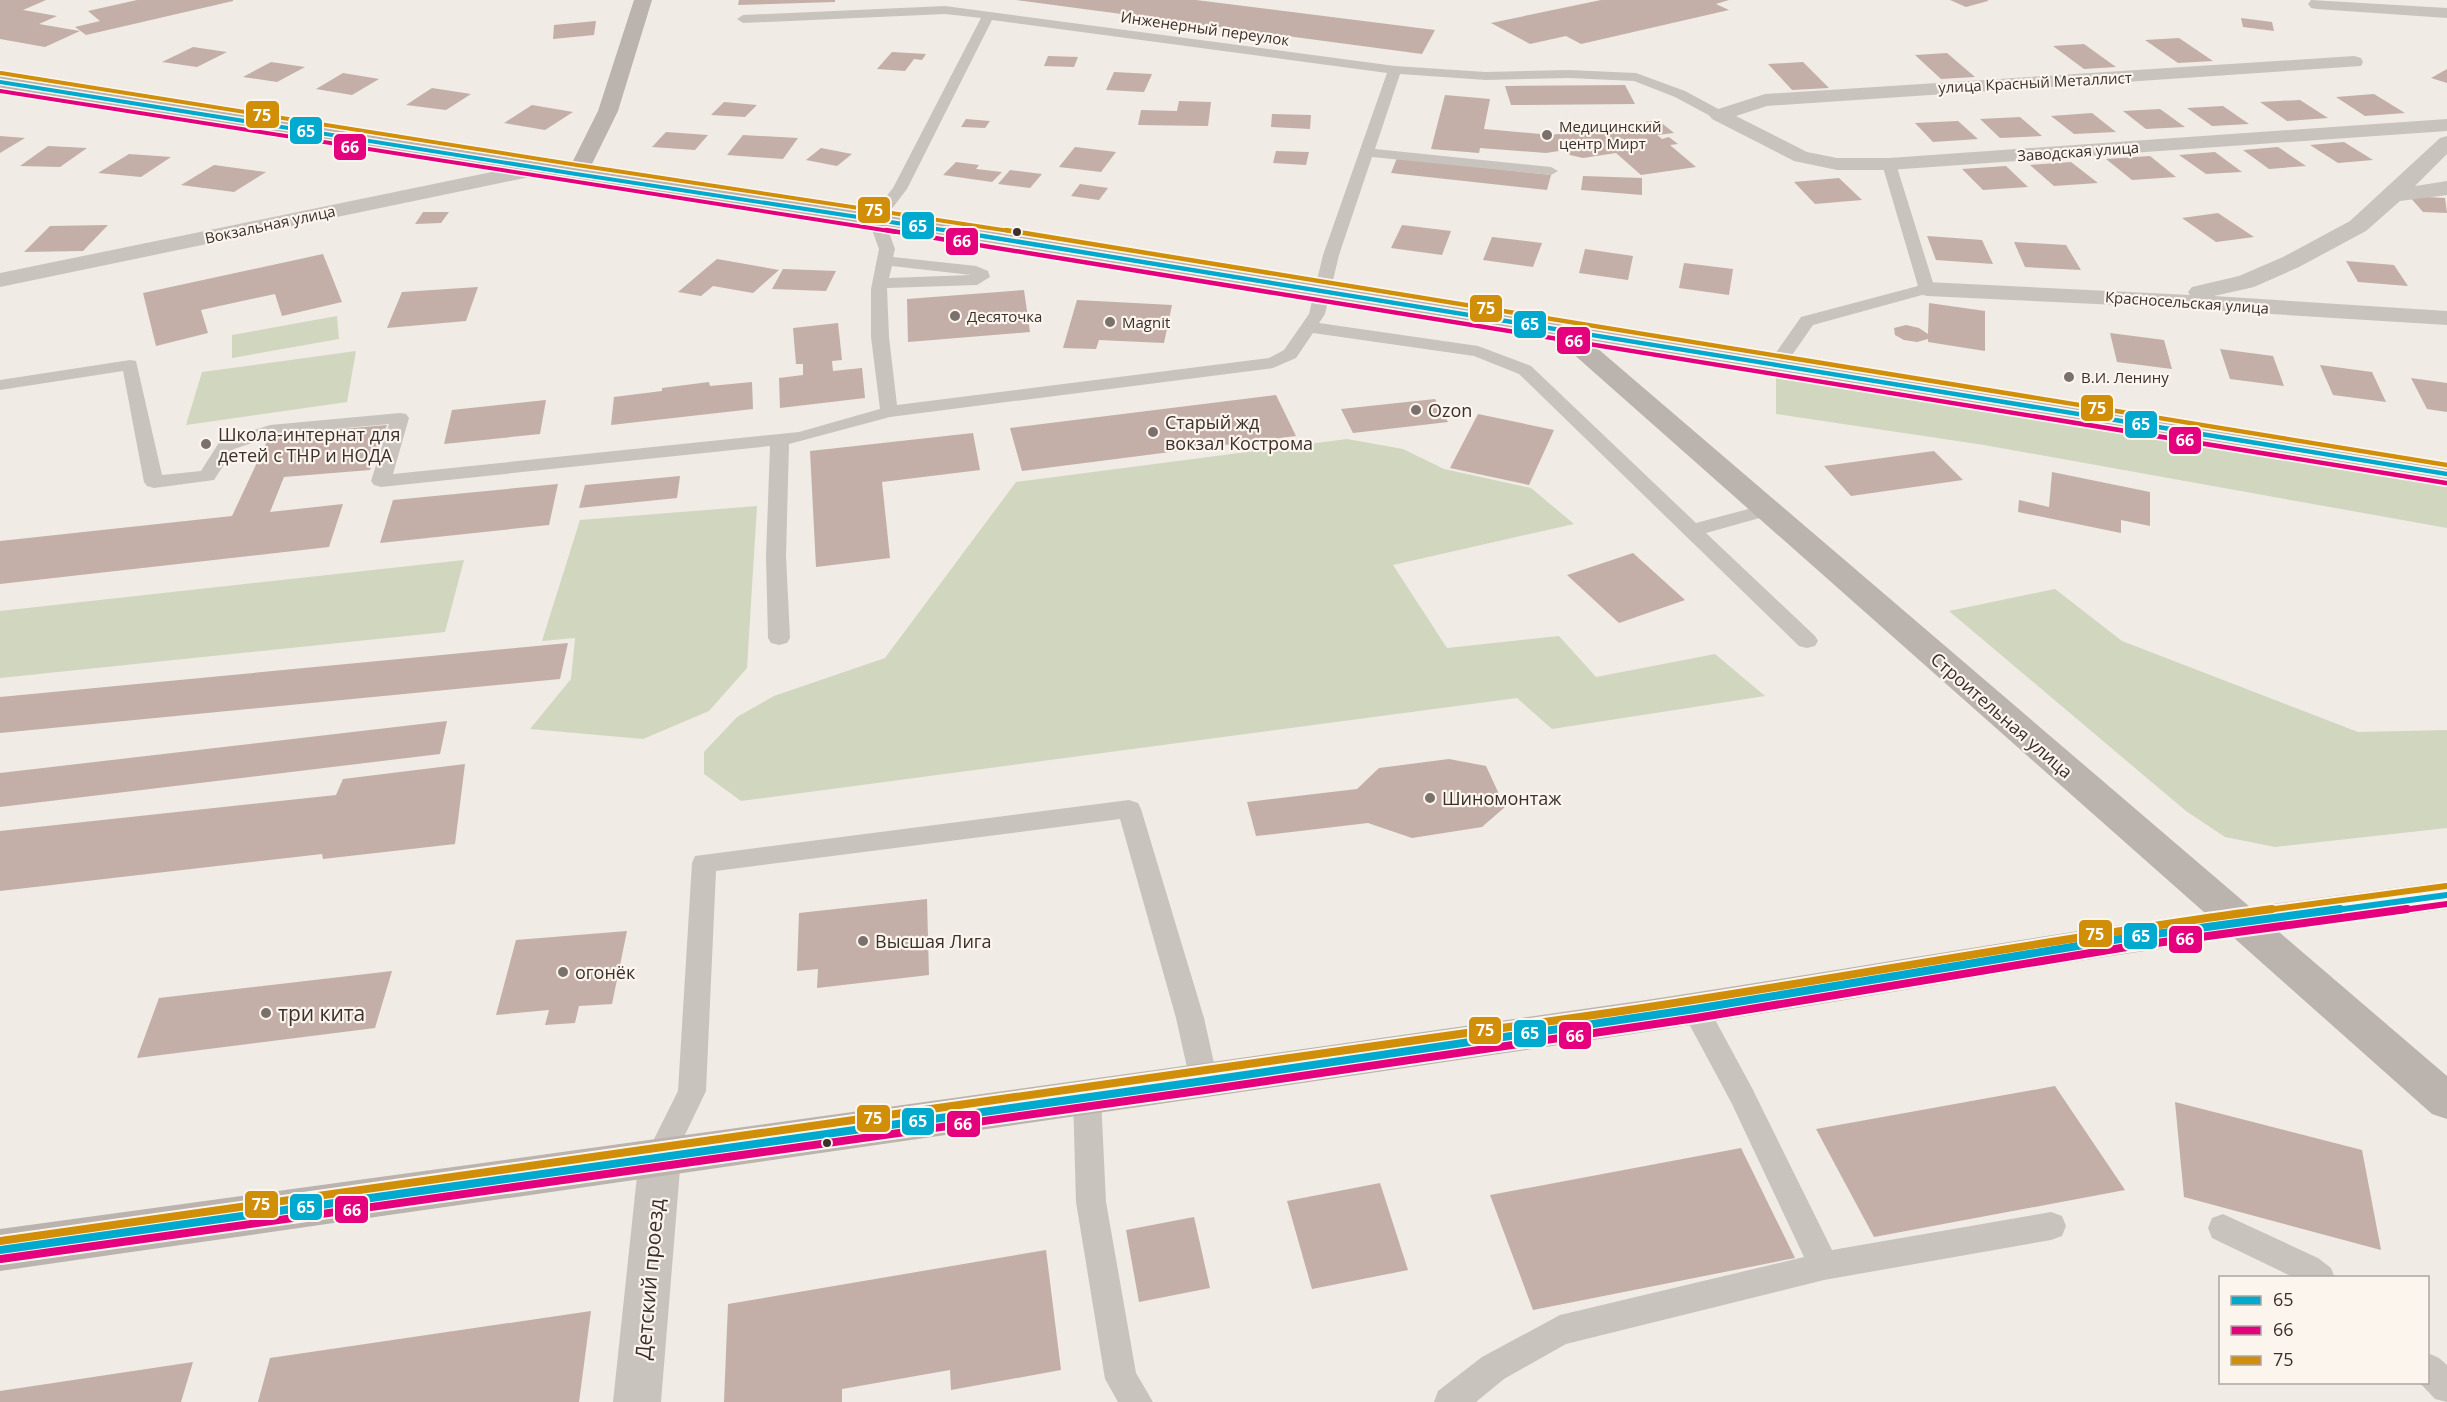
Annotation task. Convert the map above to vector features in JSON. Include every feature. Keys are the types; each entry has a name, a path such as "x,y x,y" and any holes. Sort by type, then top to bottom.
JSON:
{"main road":[{"path":"576,174 593,148 606,119 643,0"},
{"path":"0,82 1558,327 2447,474"},
{"name":"Строительная улица","path":"1558,327 2447,1101"},
{"path":"0,1250 1087,1098 1695,1009 2126,938 2447,895"}],"street":[{"path":"2317,4 2447,13"},
{"name":"улица Красный Металлист","path":"1719,115 1766,100 2103,79 2192,70 2354,62"},
{"name":"Заводская улица","path":"1719,115 1801,157 1837,164 1889,164 2447,125"},
{"path":"2160,300 2246,282 2291,262 2358,226 2447,142"},
{"name":"Вокзальная улица","path":"0,280 541,168"},
{"path":"2393,195 2447,188"},
{"name":"Красносельская улица","path":"1927,289 2160,300 2447,318"},
{"name":"Детский проезд","path":"638,1402 660,1157"}],"lane":[{"name":"Инженерный переулок","path":"743,19 945,10 1395,70 1486,76 1569,74 1636,77 1680,94 1719,115"},
{"path":"889,412 880,337 881,283 887,249 876,219 900,189 988,16"},
{"path":"0,385 130,364 154,482 207,476 227,445 277,429 400,418 381,481 780,439 800,436 889,412 1273,363 1290,354 1317,314 1331,255 1395,70"},
{"path":"1366,152 1551,171"},
{"path":"1777,364 1807,321 1927,289 1889,164"},
{"path":"881,283 977,280 982,277 982,274 976,272 885,261"},
{"path":"1309,327 1478,351 1525,370 1807,641"},
{"path":"778,638 776,556 780,439"},
{"path":"1693,530 1767,510"},
{"path":"660,1157 692,1091 704,863 1129,809 1191,1018 1204,1081"},
{"path":"1695,1009 1742,1095 1824,1266"},
{"path":"1087,1098 1091,1202 1121,1379 1137,1402"},
{"path":"1450,1402 1493,1368 1560,1330 1824,1266 2051,1226"},
{"path":"2223,1228 2307,1268 2317,1276"},
{"path":"2429,1371 2447,1388"}],"green space":[{"path":"337,316 339,339 232,358 232,335"},
{"path":"356,351 347,402 186,425 202,372"},
{"path":"1776,372 2447,486 2447,528 1984,445 1776,414"},
{"path":"1347,439 1403,449 1444,469 1531,488 1574,524 1393,565 1447,648 1559,636 1596,677 1715,654 1765,696 1552,729 1517,698 741,801 704,774 704,752 737,717 774,696 885,658 1016,482"},
{"path":"757,506 747,668 709,711 643,739 530,729 571,679 575,638 542,641 580,520"},
{"path":"464,560 445,632 0,678 0,611"},
{"path":"2055,589 2122,641 2358,732 2447,730 2447,828 2275,847 2225,837 2186,811 1949,611"}],"building":[{"path":"0,0 46,0 23,10 57,16 39,24 80,31 45,47 0,39"},
{"path":"137,0 233,1 86,35 75,27 100,21 88,11"},
{"path":"739,0 835,0 835,2 738,5"},
{"path":"1016,0 1196,0 1435,30 1422,54"},
{"path":"1601,0 1729,0 1716,4 1729,10 1581,44 1566,36 1530,44 1491,23"},
{"path":"1950,0 1988,0 1988,1 1966,7"},
{"path":"2241,18 2272,22 2274,31 2243,27"},
{"path":"596,21 594,35 553,39 554,25"},
{"path":"2179,38 2213,61 2178,63 2145,40"},
{"path":"2084,44 2116,67 2084,69 2053,46"},
{"path":"193,47 227,52 197,67 162,62"},
{"path":"892,52 926,54 922,60 914,59 905,71 877,69"},
{"path":"1947,53 1975,77 1941,79 1915,55"},
{"path":"1048,56 1078,57 1074,67 1044,66"},
{"path":"271,62 305,67 277,82 243,77"},
{"path":"1803,62 1829,88 1792,90 1768,64"},
{"path":"2447,69 2447,83 2431,78"},
{"path":"1114,72 1152,74 1144,92 1106,90"},
{"path":"343,73 379,79 352,95 316,89"},
{"path":"1625,85 1635,104 1511,105 1505,86"},
{"path":"432,88 471,94 446,110 406,105"},
{"path":"2374,94 2405,113 2365,116 2336,97"},
{"name":"Медицинский центр Мирт","path":"1445,95 1490,99 1484,129 1551,135 1658,120 1674,133 1657,135 1662,139 1669,137 1678,144 1670,145 1696,167 1641,175 1616,153 1583,158 1570,155 1565,150 1546,153 1480,148 1479,153 1431,149"},
{"path":"2300,100 2328,118 2287,121 2260,102"},
{"path":"1179,101 1211,102 1208,126 1138,125 1141,110 1177,111"},
{"path":"724,102 757,105 745,117 711,115"},
{"path":"532,105 573,112 545,130 504,123"},
{"path":"2223,106 2249,124 2212,126 2187,108"},
{"path":"2160,109 2185,127 2146,129 2123,111"},
{"path":"2092,113 2116,132 2074,134 2051,116"},
{"path":"1272,114 1311,115 1310,129 1271,127"},
{"path":"2020,117 2042,136 2000,138 1980,119"},
{"path":"966,119 990,121 985,128 961,127"},
{"path":"1958,121 1978,139 1933,142 1915,123"},
{"path":"666,132 708,135 695,150 652,147"},
{"path":"743,135 798,138 783,159 727,155"},
{"path":"0,136 25,138 0,153"},
{"path":"2344,142 2373,160 2338,163 2310,145"},
{"path":"48,146 87,148 60,167 20,166"},
{"path":"1075,147 1116,152 1101,172 1059,167"},
{"path":"2278,147 2306,166 2269,169 2243,150"},
{"path":"821,148 852,154 837,166 806,160"},
{"path":"1276,151 1309,152 1306,165 1273,163"},
{"path":"2215,152 2242,172 2206,174 2179,155"},
{"path":"129,154 171,157 141,177 98,173"},
{"path":"2150,156 2176,177 2132,180 2106,159"},
{"path":"1397,158 1551,175 1547,190 1391,173"},
{"path":"956,162 979,165 976,169 1002,172 992,182 943,175"},
{"path":"2071,162 2098,183 2054,186 2030,165"},
{"path":"214,165 266,172 234,192 181,185"},
{"path":"2006,166 2028,187 1983,190 1962,169"},
{"path":"1010,170 1042,174 1030,188 998,184"},
{"path":"1583,176 1642,178 1642,195 1581,190"},
{"path":"1839,178 1862,200 1815,204 1794,182"},
{"path":"1080,184 1108,188 1099,200 1071,196"},
{"path":"2409,196 2445,198 2447,213 2423,212"},
{"path":"423,212 449,212 441,223 415,224"},
{"path":"2218,213 2254,237 2216,242 2182,218"},
{"path":"108,225 83,251 24,252 50,226"},
{"path":"1402,225 1451,231 1442,255 1391,248"},
{"path":"1927,236 1982,240 1993,264 1936,260"},
{"path":"1492,237 1542,243 1533,267 1483,260"},
{"path":"2014,242 2066,245 2081,270 2025,267"},
{"path":"1585,249 1633,256 1628,280 1579,273"},
{"path":"323,254 342,302 282,316 275,294 201,310 208,333 156,346 143,293"},
{"path":"717,259 779,270 753,293 713,286 701,296 678,292"},
{"path":"2346,261 2394,265 2408,286 2358,282"},
{"path":"1684,263 1733,269 1729,295 1679,288"},
{"path":"783,269 836,271 826,291 772,289"},
{"path":"478,287 466,321 387,328 402,292"},
{"path":"1024,290 1030,332 908,342 907,299"},
{"path":"1077,300 1172,305 1164,343 1099,340 1096,349 1063,348"},
{"path":"1929,303 1985,311 1985,351 1928,342 1928,339 1917,342 1904,340 1895,335 1894,328 1906,325 1919,328 1928,334"},
{"path":"838,323 842,360 832,361 833,371 862,368 865,398 780,408 779,378 803,375 803,364 796,364 793,328"},
{"path":"2110,333 2164,340 2172,369 2117,362"},
{"path":"2220,349 2273,356 2284,386 2230,379"},
{"path":"2320,365 2372,372 2386,402 2333,395"},
{"path":"2411,378 2447,383 2447,412 2427,409"},
{"path":"709,382 710,386 752,382 753,409 611,425 614,397"},
{"name":"Старый жд вокзал Кострома","path":"1276,395 1296,436 1022,471 1010,428"},
{"path":"1435,399 1448,422 1353,433 1341,409"},
{"path":"546,400 540,434 444,444 452,410"},
{"path":"1478,414 1554,430 1529,485 1450,468"},
{"path":"387,425 370,470 284,477 270,512 343,504 329,547 0,584 0,541 232,516 270,435"},
{"path":"973,433 980,470 882,482 890,558 816,567 810,451"},
{"path":"1934,451 1963,480 1851,496 1824,466"},
{"path":"2052,472 2150,492 2150,526 2121,520 2121,533 2018,512 2019,500 2049,507"},
{"path":"680,476 677,498 579,508 585,485"},
{"path":"558,484 549,525 380,543 393,500"},
{"path":"1633,553 1685,600 1619,623 1567,575"},
{"path":"568,643 560,679 0,733 0,697"},
{"path":"447,721 440,754 0,807 0,773"},
{"name":"Шиномонтаж","path":"1449,759 1486,766 1505,807 1482,827 1412,838 1368,823 1256,836 1247,802 1357,789 1379,768"},
{"path":"465,764 455,844 323,859 322,854 0,891 0,831 336,795 343,779"},
{"name":"Высшая Лига","path":"927,899 929,975 817,988 818,969 797,971 799,913"},
{"name":"огонёк","path":"627,931 612,1004 579,1006 575,1023 545,1025 549,1010 496,1015 516,940"},
{"name":"три кита","path":"392,971 375,1028 137,1058 159,998"},
{"path":"2055,1086 2125,1190 1874,1237 1816,1129"},
{"path":"2175,1102 2362,1150 2381,1250 2184,1197"},
{"path":"1741,1148 1795,1258 1533,1310 1490,1195"},
{"path":"1380,1183 1408,1270 1312,1289 1287,1201"},
{"path":"1194,1217 1210,1288 1139,1302 1126,1230"},
{"path":"1046,1250 1061,1370 951,1390 950,1370 842,1389 842,1402 724,1402 728,1304"},
{"path":"591,1311 579,1402 258,1402 270,1358"},
{"path":"193,1362 181,1402 0,1402 0,1391"}],"transit line":[{"name":"75","path":"1,73 577,165 1006,230 2447,465"},
{"name":"65","path":"0,82 576,174 1005,239 2447,474"},
{"name":"66","path":"0,91 575,183 1004,248 2446,483"},
{"name":"75","path":"0,1241 1203,1072 1694,1000 2125,929 2446,886"},
{"name":"65","path":"0,1250 1204,1081 1695,1009 2126,938 2447,895"},
{"name":"66","path":"1,1259 1205,1090 1696,1018 2127,947 2447,904"}],"place":[{"name":"Медицинский центр Мирт","path":"1547,135"},
{"name":"Десяточка","path":"955,316"},
{"name":"Magnit","path":"1110,322"},
{"name":"В.И. Ленину","path":"2069,377"},
{"name":"Ozon","path":"1416,410"},
{"name":"Старый жд вокзал Кострома","path":"1153,432"},
{"name":"Школа-интернат для детей с ТНР и НОДА","path":"206,444"},
{"name":"Шиномонтаж","path":"1430,798"},
{"name":"Высшая Лига","path":"863,941"},
{"name":"огонёк","path":"563,972"},
{"name":"три кита","path":"266,1013"}]}
